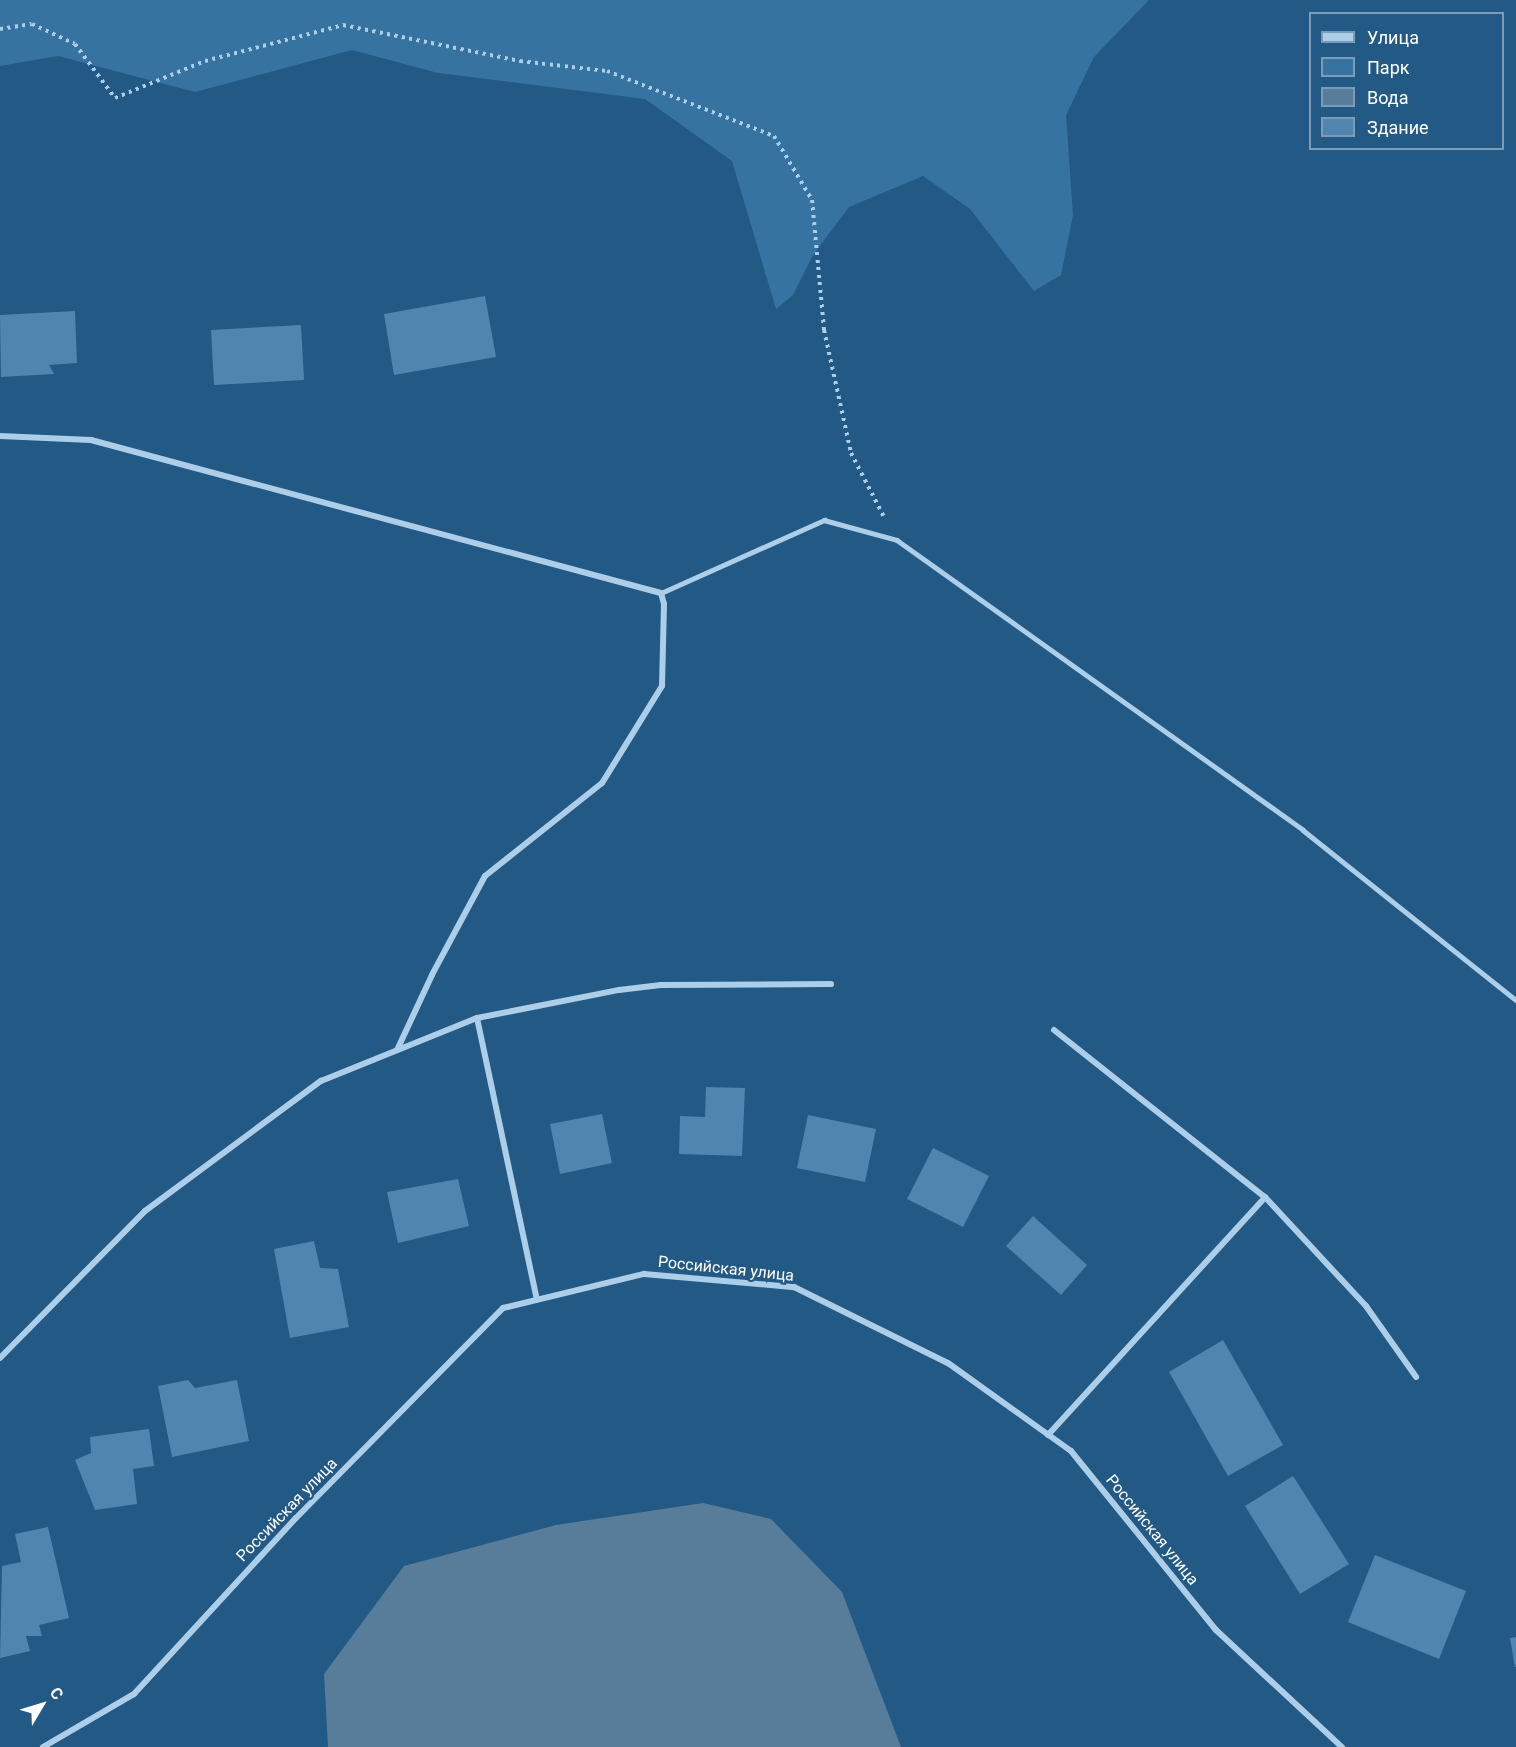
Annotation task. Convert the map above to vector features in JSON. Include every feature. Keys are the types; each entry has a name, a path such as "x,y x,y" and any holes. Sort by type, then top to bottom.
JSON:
{"street":[{"path":"0,436 91,440 661,593 664,604 662,686 602,783 486,876 432,975 398,1050"},
{"path":"0,1359 145,1211 321,1081 477,1018 661,985 831,984"},
{"path":"477,1018 537,1300"},
{"path":"1054,1030 1265,1197 1366,1306 1416,1377"},
{"path":"1048,1435 1265,1197"},
{"name":"Российская улица","path":"43,1747 134,1694 296,1518 503,1308 644,1274 794,1287 948,1363 1071,1451 1216,1629 1342,1747"}],"lane":[{"path":"661,593 824,519 897,540 1303,830 1516,1000"}],"path":[{"path":"0,29 32,24 75,44 115,98 205,61 343,25 520,62 607,71 774,136 812,200 824,330 851,453 897,540"}],"green space":[{"path":"0,0 1149,0 1094,57 1066,115 1073,215 1061,275 1034,291 970,209 923,176 849,207 813,255 793,295 776,309 732,161 645,99 438,73 352,50 195,92 58,56 0,66"}],"water":[{"path":"703,1503 771,1519 842,1592 901,1747 328,1747 324,1674 404,1566 556,1525"}],"building":[{"path":"485,296 496,357 394,375 384,314"},
{"path":"75,311 77,363 49,365 54,374 1,377 0,315"},
{"path":"301,325 304,380 214,385 211,330"},
{"path":"706,1087 745,1088 742,1156 679,1154 680,1116 705,1117"},
{"path":"602,1114 612,1163 560,1174 550,1124"},
{"path":"808,1115 876,1129 865,1182 797,1168"},
{"path":"933,1148 989,1176 963,1227 907,1199"},
{"path":"458,1179 469,1226 398,1243 387,1192"},
{"path":"1033,1216 1087,1265 1061,1295 1006,1246"},
{"path":"314,1241 320,1268 338,1269 349,1327 290,1338 274,1249"},
{"path":"1223,1340 1283,1445 1228,1476 1169,1372"},
{"path":"188,1380 195,1388 237,1380 249,1441 172,1457 158,1386"},
{"path":"149,1429 154,1466 133,1469 137,1504 95,1510 75,1460 91,1453 90,1437"},
{"path":"1293,1476 1349,1564 1300,1594 1245,1506"},
{"path":"48,1527 69,1618 39,1625 42,1636 26,1636 30,1651 0,1658 2,1566 21,1562 15,1534"},
{"path":"1375,1555 1466,1591 1439,1659 1348,1622"},
{"path":"1516,1637 1516,1667 1515,1667 1510,1638"}]}
